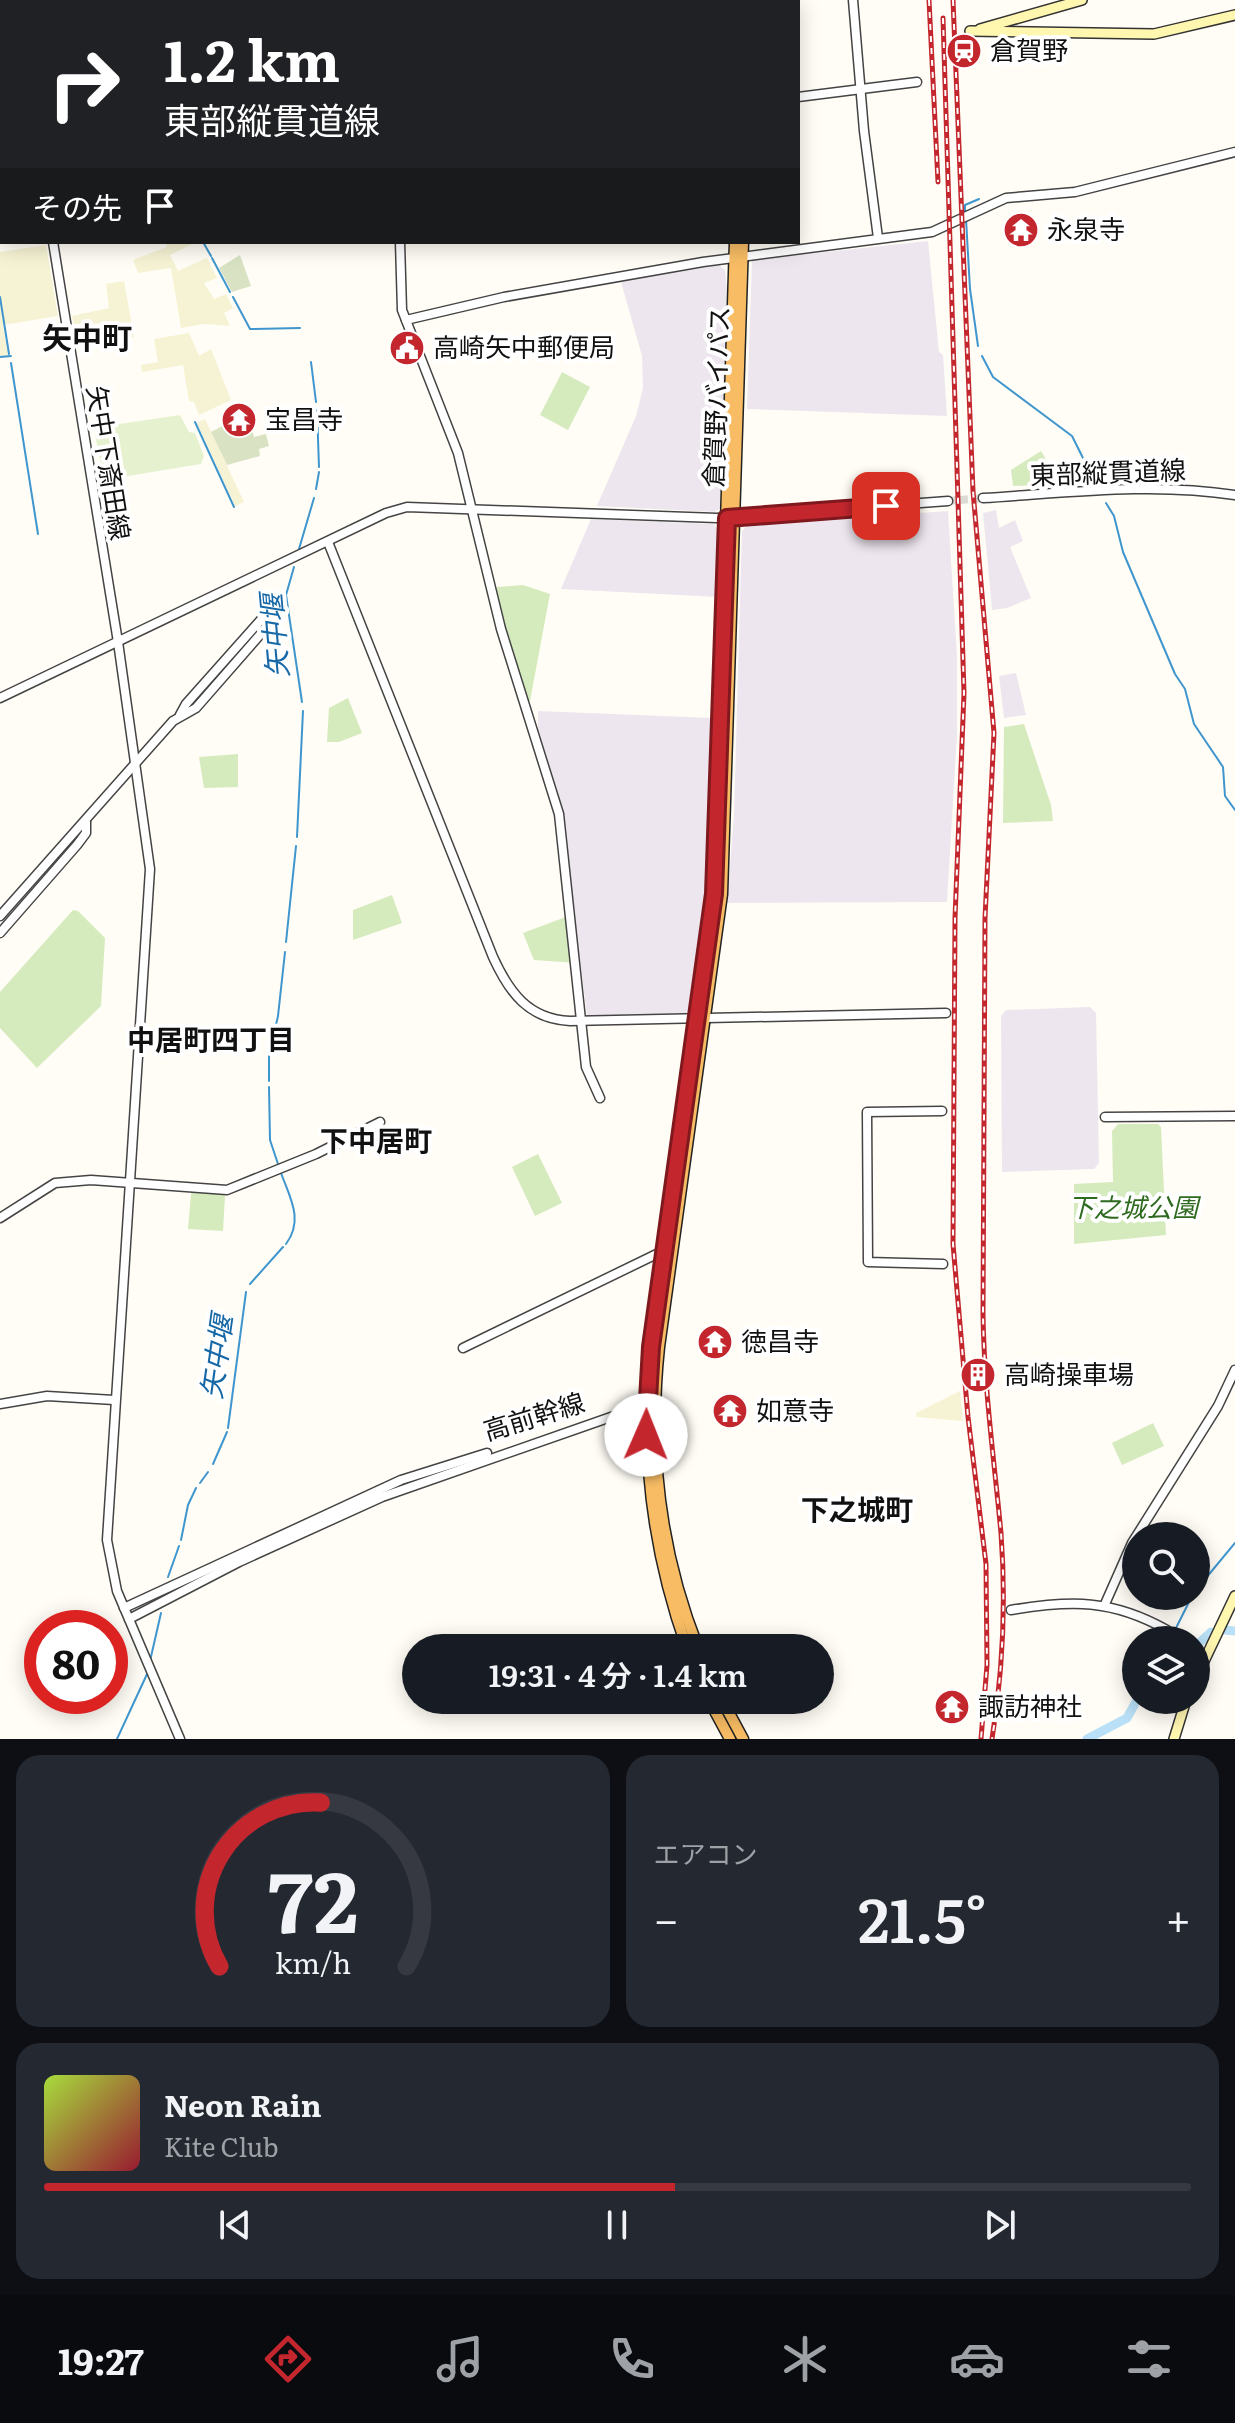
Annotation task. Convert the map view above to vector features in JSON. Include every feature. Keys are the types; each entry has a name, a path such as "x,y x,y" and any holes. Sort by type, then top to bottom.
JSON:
{"highway":[{"name":"倉賀野バイパス","path":"736,244 739,257"},
{"name":"倉賀野バイパス","path":"683,1634 656,1541 648,1471 649,1403 701,1019 714,894 739,257 742,244"},
{"name":"倉賀野バイパス","path":"649,1403 665,1537 676,1587 693,1634"},
{"path":"717,1714 730,1739"},
{"path":"730,1714 743,1739"}],"main road":[{"path":"1082,0 977,30 1154,34 1235,15"},
{"path":"1210,1649 1235,1596"},
{"path":"1174,1739 1182,1714"}],"street":[{"path":"853,0 878,238"},
{"path":"800,97 917,82"},
{"path":"406,320 517,294 739,257 932,232 1014,196 1075,192 1235,152"},
{"name":"矢中下斎田線","path":"53,244 118,642 150,869 107,1540 112,1574 124,1608 180,1739"},
{"path":"400,244 402,310 458,453 501,629 559,814 587,1072 600,1098"},
{"name":"東部縦貫道線","path":"983,498 1152,487 1192,488 1235,495"},
{"path":"0,698 386,513 407,507 731,518 948,501"},
{"path":"328,542 506,984 526,1007 557,1021 946,1013"},
{"path":"0,916 274,605 281,604 279,613 196,708 180,715"},
{"path":"0,933 77,845 86,833 86,821"},
{"path":"942,1111 867,1112 866,1186 868,1262 943,1264"},
{"path":"1105,1117 1235,1118"},
{"path":"0,1218 55,1183 130,1182 227,1190 316,1154 380,1122"},
{"path":"463,1348 669,1248"},
{"path":"1105,1604 1137,1535 1218,1406 1235,1370"},
{"path":"0,1404 47,1396 114,1400"},
{"name":"高前幹線","path":"124,1608 401,1480 649,1403"},
{"name":"高前幹線","path":"129,1619 239,1562 382,1497 649,1403"},
{"path":"1011,1610 1051,1603 1105,1604 1159,1626"}],"shaded area":[{"path":"928,241 939,352 943,355 947,416 747,409 752,260"},
{"path":"166,244 192,244 170,255 178,271 207,258 217,278 204,283 214,299 226,294 233,308 224,313 230,326 204,324 181,328 171,268 138,273 133,260 167,247"},
{"path":"46,245 58,316 3,325 8,356 0,357 0,252"},
{"path":"719,265 725,270 727,289 720,508 715,512 597,506 636,416 643,388 642,356 621,282"},
{"path":"124,281 134,337 118,339 114,323 74,324 72,316 109,308 106,284"},
{"path":"189,333 199,356 211,349 231,400 199,415 194,402 189,401 183,365 142,372 141,365 158,362 154,339"},
{"path":"205,419 244,502 235,506 197,423"},
{"path":"996,510 999,528 1015,520 1023,541 1010,547 1031,598 1007,608 992,610 983,513"},
{"path":"948,511 957,656 957,735 947,902 727,903 734,814 742,531 748,525"},
{"path":"591,519 714,524 718,530 717,597 561,589"},
{"path":"1016,673 1026,715 1004,718 999,676"},
{"path":"538,711 713,718 708,893 693,1007 686,1013 587,1016 562,815 538,732"},
{"path":"1090,1007 1096,1013 1099,1163 1094,1169 1002,1172 1001,1016 1006,1010"},
{"path":"960,1391 963,1421 917,1417 916,1413"}],"green space":[{"path":"240,255 251,286 232,292 219,268"},
{"path":"562,372 590,387 568,430 540,415"},
{"path":"180,415 189,432 195,433 204,456 201,464 104,480 95,434 99,427"},
{"path":"228,423 236,436 252,430 254,437 266,434 269,446 259,449 260,456 227,465 211,432"},
{"path":"1041,451 1056,475 1062,474 1063,484 1013,486 1011,470"},
{"path":"523,585 550,594 530,701 527,701 503,625 496,590 497,587"},
{"path":"348,698 362,733 339,742 327,742 329,708"},
{"path":"1024,724 1051,805 1053,821 1003,823 1004,727"},
{"path":"238,754 238,787 204,788 199,757"},
{"path":"392,895 402,923 353,940 353,910"},
{"path":"73,910 78,911 105,938 101,1006 37,1068 0,1028 0,992"},
{"path":"571,915 576,963 534,960 523,933"},
{"name":"下之城公園","path":"1118,1124 1158,1124 1161,1127 1166,1235 1074,1244 1074,1184 1113,1182 1112,1131"},
{"path":"538,1154 562,1203 535,1216 512,1167"},
{"path":"194,1190 225,1196 223,1231 188,1229"},
{"path":"1153,1423 1164,1446 1122,1465 1112,1443"}],"waterway":[{"path":"965,212 965,205 979,199"},
{"path":"966,219 970,289 978,346"},
{"name":"矢中堰","path":"204,244 211,256"},
{"name":"矢中堰","path":"212,258 230,292"},
{"path":"0,297 9,354"},
{"name":"矢中堰","path":"233,297 250,329 300,328"},
{"path":"0,357 11,356"},
{"path":"982,356 993,377 1072,436 1083,458"},
{"name":"矢中堰","path":"311,362 316,402"},
{"path":"11,363 38,534"},
{"name":"矢中堰","path":"317,410 319,467"},
{"path":"195,422 234,507"},
{"path":"1088,465 1098,479"},
{"name":"矢中堰","path":"316,489 319,472"},
{"name":"矢中堰","path":"299,549 314,498"},
{"path":"1106,503 1114,516 1123,552 1175,674 1185,689 1194,724 1223,767 1225,796 1235,810"},
{"name":"矢中堰","path":"294,567 286,595 302,702"},
{"name":"矢中堰","path":"297,837 303,711"},
{"name":"矢中堰","path":"286,942 296,846"},
{"name":"矢中堰","path":"269,1081 269,1055 278,1016 285,952"},
{"name":"矢中堰","path":"269,1087 270,1140 278,1164"},
{"name":"矢中堰","path":"281,1173 295,1218 286,1244"},
{"name":"矢中堰","path":"250,1284 283,1247"},
{"name":"矢中堰","path":"228,1428 246,1292"},
{"name":"矢中堰","path":"213,1464 227,1432"},
{"name":"矢中堰","path":"200,1483 208,1472"},
{"name":"矢中堰","path":"181,1540 188,1505 196,1488"},
{"path":"1210,1573 1235,1543"},
{"name":"矢中堰","path":"168,1577 179,1546"},
{"path":"1177,1626 1185,1610"},
{"name":"矢中堰","path":"150,1661 161,1613"},
{"path":"1225,1630 1235,1631"},
{"name":"矢中堰","path":"117,1739 148,1672"},
{"path":"1087,1739 1129,1714"}],"tunnel":[{"path":"948,501 983,498"}],"railway":[{"path":"929,0 938,182"},
{"path":"953,0 973,491 994,733 985,918 983,1314 987,1396 1001,1533 1003,1610 999,1688 992,1739"},
{"path":"943,18 964,693 955,918 953,1244 968,1417 986,1564 987,1665 981,1739"}],"place":[{"name":"倉賀野","path":"964,51"},
{"name":"永泉寺","path":"1021,230"},
{"name":"高崎矢中郵便局","path":"407,348"},
{"name":"宝昌寺","path":"239,420"},
{"name":"徳昌寺","path":"715,1342"},
{"name":"高崎操車場","path":"978,1375"},
{"name":"如意寺","path":"730,1411"},
{"name":"諏訪神社","path":"952,1707"}],"district":[{"name":"矢中町","path":"87,339"},
{"name":"中居町四丁目","path":"211,1040"},
{"name":"下中居町","path":"376,1141"},
{"name":"下之城町","path":"857,1510"}],"route":[{"path":"646,1435 651,1347 714,894 727,518 886,506"}]}
